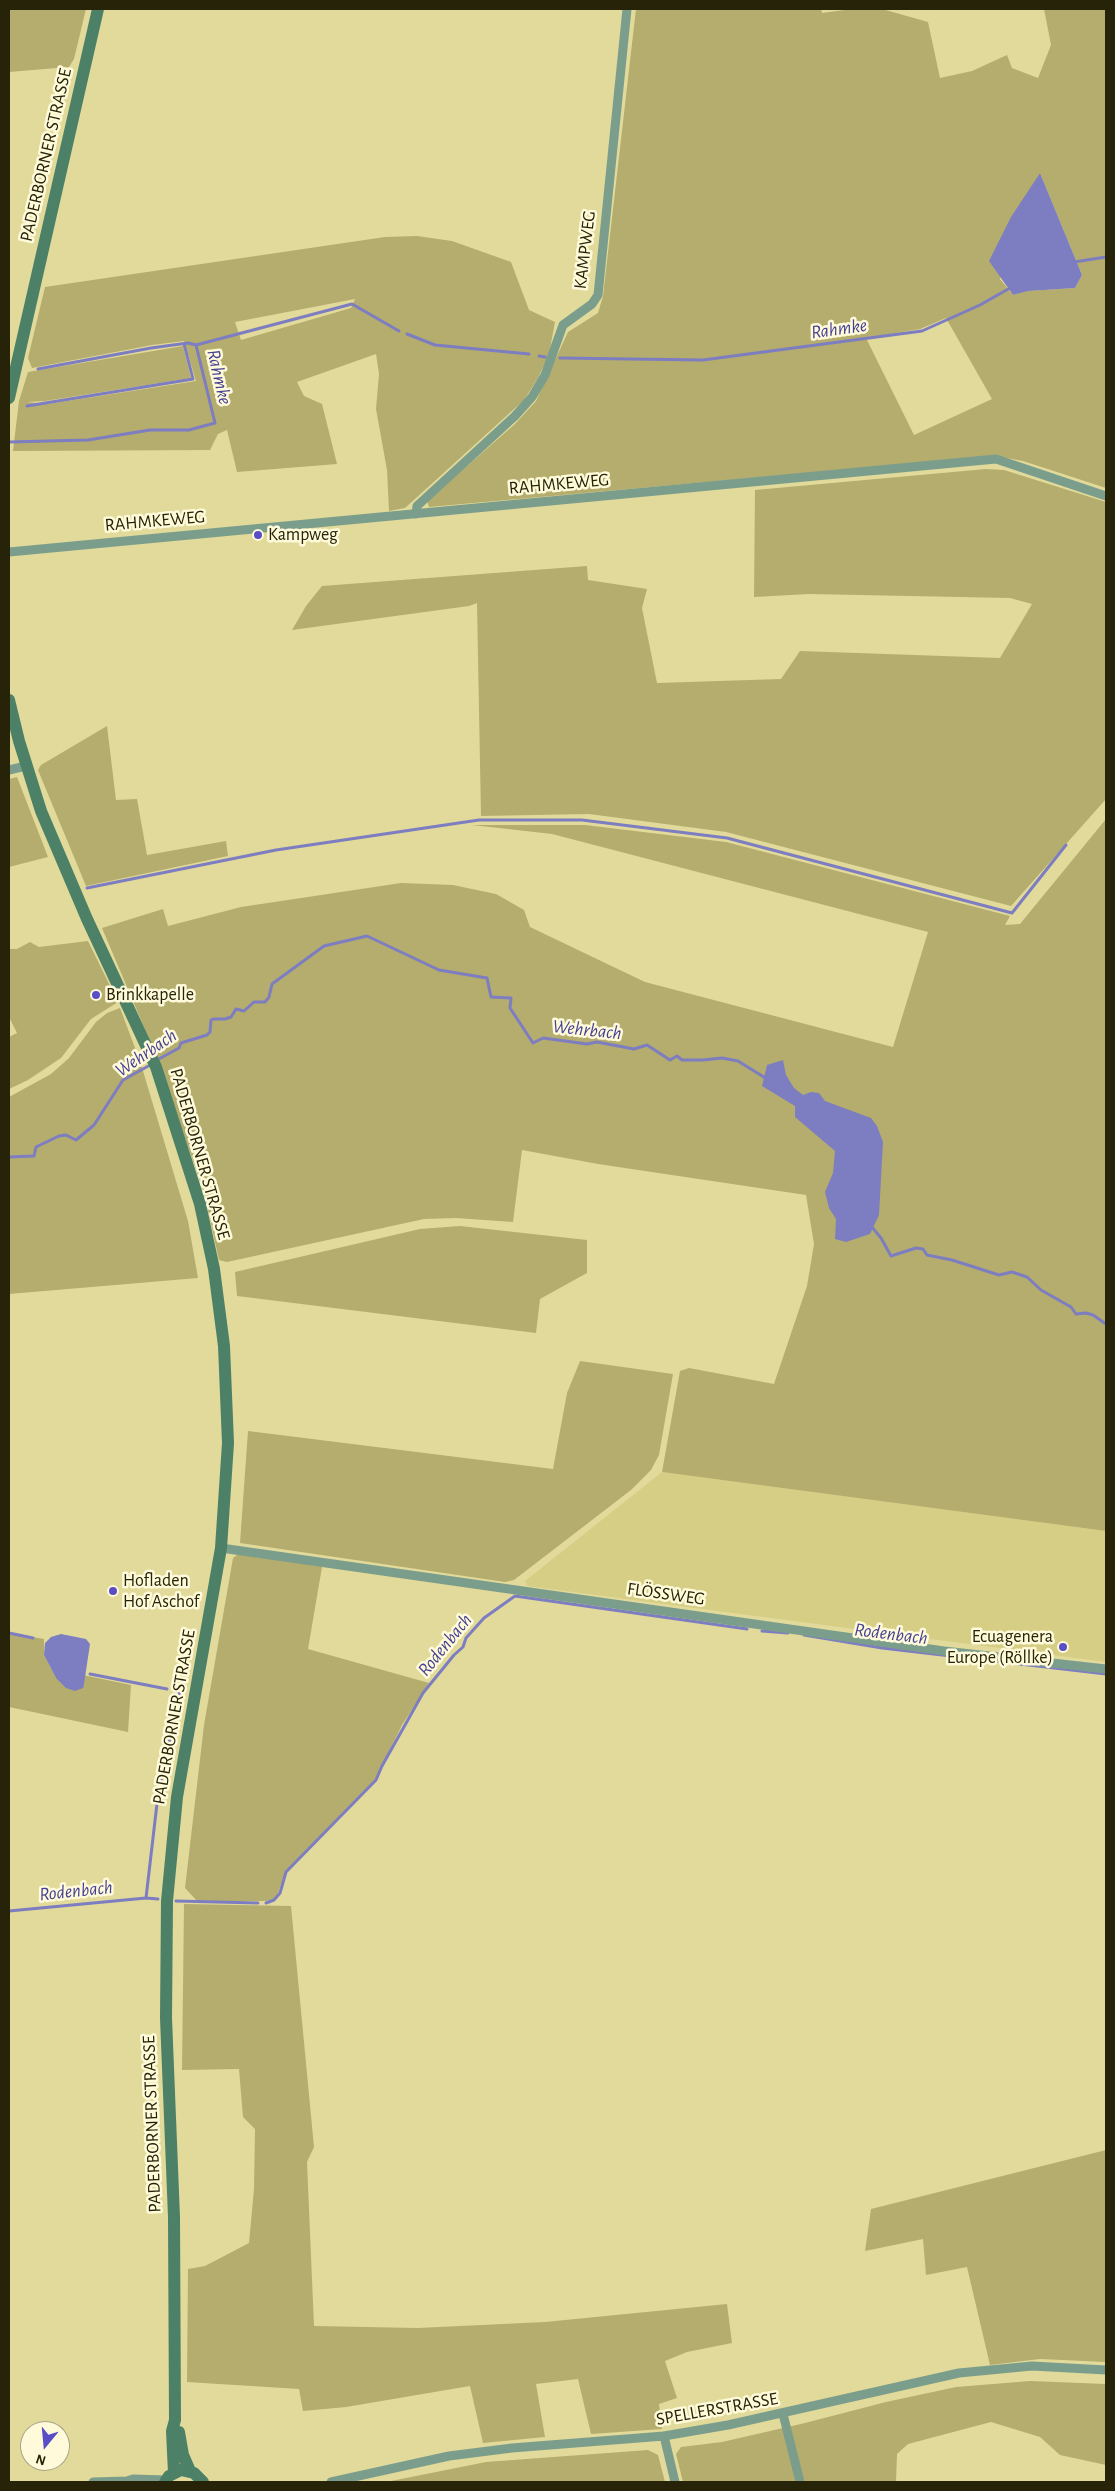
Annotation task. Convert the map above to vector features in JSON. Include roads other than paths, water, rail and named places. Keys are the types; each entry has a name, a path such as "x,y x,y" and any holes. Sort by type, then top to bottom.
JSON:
{"main road":[{"name":"PADERBORNER STRASSE","path":"9,398 98,9"},
{"name":"PADERBORNER STRASSE","path":"9,700 26,766 41,811 156,1067 200,1204 218,1294 224,1346 227,1400 225,1497 221,1548 177,1797 167,1901 166,2018 173,2184 174,2420 168,2478"},
{"name":"PADERBORNER STRASSE","path":"174,2420 190,2471"},
{"path":"168,2478 190,2471 203,2482"}],"street":[{"name":"KAMPWEG","path":"416,514 417,506 532,398 545,375 563,326 592,304 598,296 627,9"},
{"name":"RAHMKEWEG","path":"9,552 996,459 1106,496"},
{"path":"9,770 26,766"},
{"name":"FLÖSSWEG","path":"221,1548 944,1650 1106,1669"},
{"name":"SPELLERSTRASSE","path":"331,2482 449,2456 512,2448 664,2436 783,2414 959,2373 1032,2366 1106,2370"},
{"path":"783,2414 800,2482"},
{"path":"664,2436 675,2482"},
{"path":"93,2482 127,2482 133,2479 168,2478"}],"water":[{"path":"1040,173 1082,275 1075,288 1028,291 1013,295 989,261 1011,217"},
{"path":"783,1060 786,1075 794,1088 803,1095 811,1092 819,1093 825,1101 871,1118 877,1126 883,1142 879,1215 870,1234 846,1242 835,1239 836,1219 829,1208 825,1192 833,1173 835,1151 795,1117 795,1106 762,1086 767,1065"},
{"path":"61,1634 86,1639 90,1644 83,1688 75,1691 66,1688 56,1678 44,1655 45,1643 51,1637"}],"waterway":[{"name":"Rahmke","path":"1074,262 1106,257"},
{"name":"Rahmke","path":"560,358 703,360 922,331 980,305 1010,288"},
{"name":"Rahmke","path":"9,442 88,440 150,430 189,430 215,423 196,345 352,304 399,331"},
{"name":"Rahmke","path":"407,334 435,345 529,354"},
{"path":"38,369 151,348 188,343 196,345"},
{"name":"Rahmke","path":"27,406 193,379 184,344"},
{"name":"Rahmke","path":"539,356 545,357"},
{"path":"87,888 276,850 479,820 582,820 727,838 1012,913 1066,845"},
{"name":"Wehrbach","path":"157,1060 179,1048 181,1043 207,1035 210,1032 211,1020 225,1019 231,1017 236,1009 244,1011 254,1002 265,1002 269,997 272,984 324,946 367,936 439,970 487,978 491,997 511,998 510,1008 533,1043 543,1038 587,1044 597,1042 634,1049 647,1045 670,1060 677,1056 682,1060 722,1058 738,1061 767,1079"},
{"name":"Wehrbach","path":"9,1157 34,1156 36,1147 59,1136 66,1135 76,1140 94,1125 123,1080 152,1064"},
{"name":"Wehrbach","path":"871,1226 881,1238 891,1256 916,1248 923,1249 927,1255 952,1260 999,1275 1012,1272 1027,1277 1041,1290 1071,1307 1076,1314 1086,1313 1093,1315 1106,1324"},
{"name":"Rodenbach","path":"266,1903 274,1900 280,1893 286,1872 376,1780 423,1693 454,1655 463,1647 466,1638 484,1618 515,1596 747,1629"},
{"name":"Rodenbach","path":"762,1631 788,1633"},
{"name":"Rodenbach","path":"9,1633 33,1638"},
{"name":"Rodenbach","path":"804,1635 882,1648 1106,1674"},
{"name":"Rodenbach","path":"90,1674 167,1689"},
{"name":"Rodenbach","path":"146,1898 158,1795 180,1692 175,1691"},
{"name":"Rodenbach","path":"9,1911 146,1898 158,1899"},
{"name":"Rodenbach","path":"176,1901 258,1903"}],"place":[{"name":"Kampweg","path":"258,535"},
{"name":"Brinkkapelle","path":"96,995"},
{"name":"Hofladen Hof Aschof","path":"113,1591"},
{"name":"Ecuagenera Europe (Röllke)","path":"1063,1647"}]}
